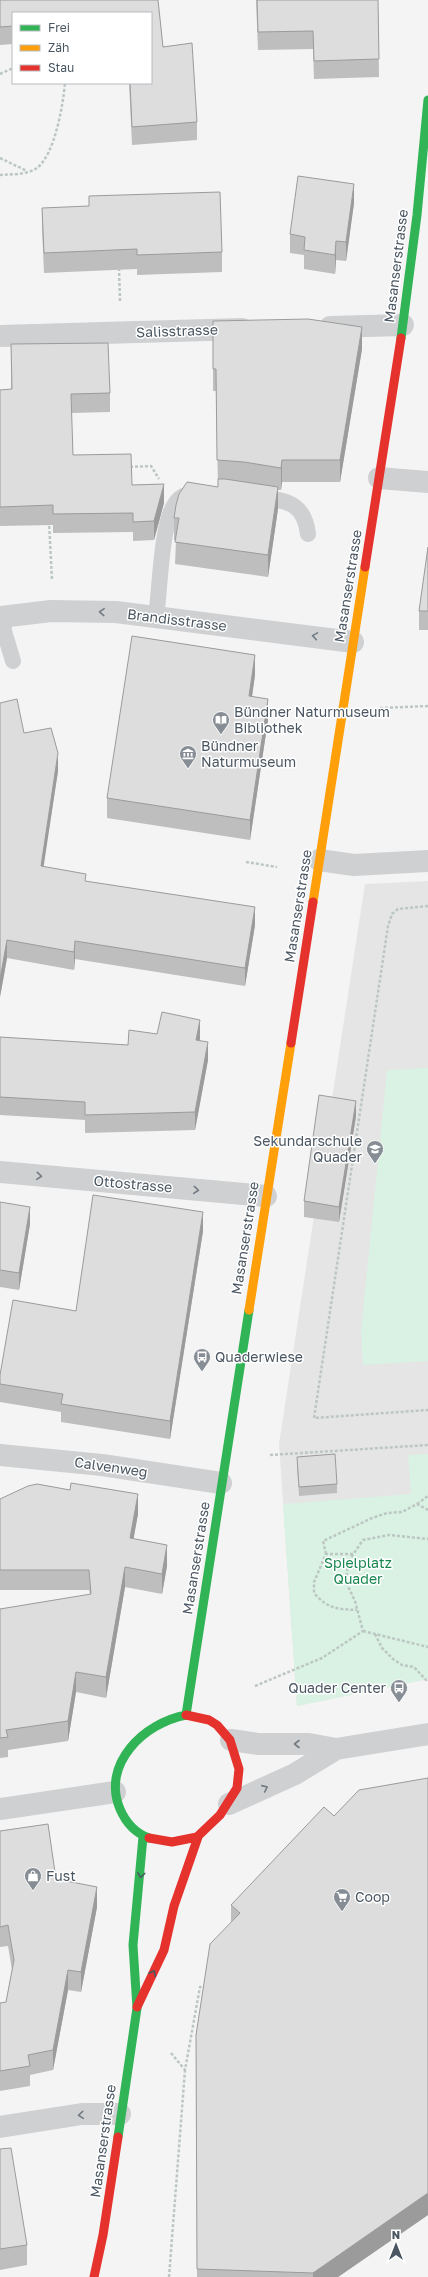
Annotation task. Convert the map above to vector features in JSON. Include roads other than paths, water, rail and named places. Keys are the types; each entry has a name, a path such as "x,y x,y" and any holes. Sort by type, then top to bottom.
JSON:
{"main road":[{"name":"Masanserstrasse","path":"186,1715 403,325 418,208 428,100"},
{"path":"186,1715 209,1720 225,1732 232,1740 238,1771 237,1788 229,1804 198,1836 186,1841 165,1843 144,1836 130,1827 120,1813 115,1792 118,1767 135,1745 153,1726 174,1716 186,1715"},
{"name":"Masanserstrasse","path":"94,2277 103,2235 137,2008 133,1945 144,1836"},
{"name":"Masanserstrasse","path":"137,2008 164,1950 174,1906 186,1867 198,1836"}],"street":[{"path":"313,327 403,325"},
{"name":"Salisstrasse","path":"0,336 259,329"},
{"path":"379,478 428,482"},
{"name":"Brandisstrasse","path":"1,616 51,611 85,611 156,617 353,642"},
{"path":"320,860 354,865 428,861"},
{"name":"Ottostrasse","path":"0,1172 266,1196"},
{"name":"Calvenweg","path":"0,1455 102,1464 221,1484"},
{"path":"232,1740 258,1744 309,1744 336,1749 428,1734"},
{"path":"229,1804 295,1774 336,1749"},
{"path":"0,1809 115,1792"},
{"path":"0,2127 82,2114 120,2114"}],"lane":[{"path":"156,617 167,521 174,504 182,496 210,492"},
{"path":"244,494 284,501 300,509 306,520 308,534"},
{"path":"1,616 13,661"}],"place":[{"name":"Bündner Naturmuseum Bibliothek","path":"221,735"},
{"name":"Bündner Naturmuseum","path":"188,769"},
{"name":"Sekundarschule Quader","path":"375,1164"},
{"name":"Quaderwiese","path":"202,1372"},
{"name":"Quader Center","path":"399,1703"},
{"name":"Fust","path":"33,1891"},
{"name":"Coop","path":"342,1912"}],"park label":[{"name":"Spielplatz Quader","path":"358,1572"}]}
